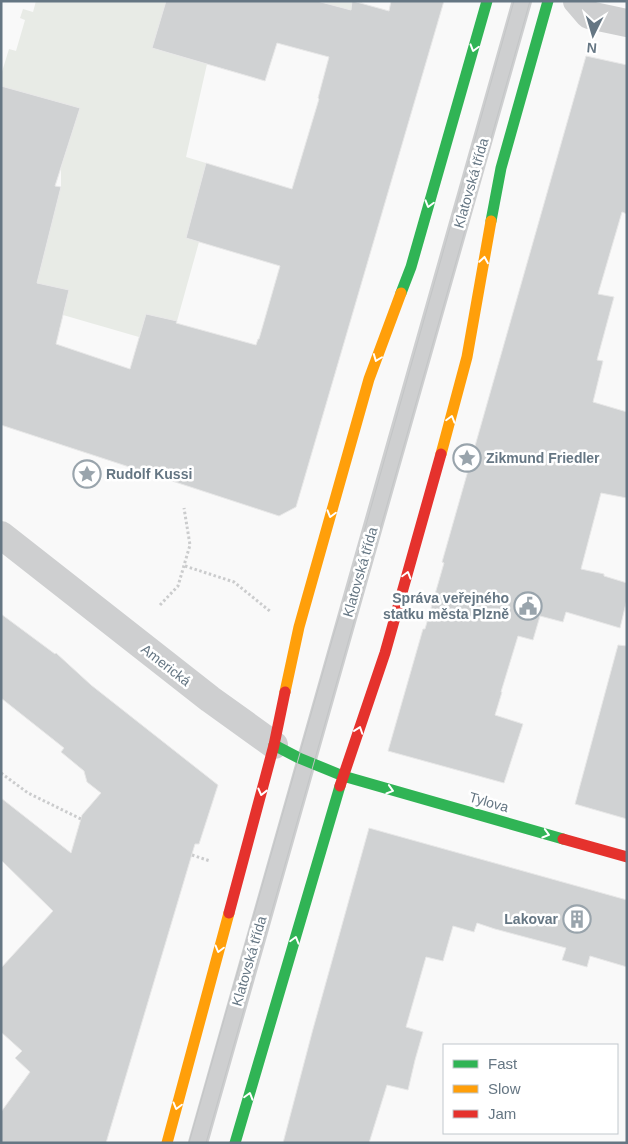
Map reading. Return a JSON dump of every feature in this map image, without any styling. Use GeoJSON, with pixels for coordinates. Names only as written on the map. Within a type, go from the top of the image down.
{"type":"FeatureCollection","features":[{"type":"Feature","properties":{"kind":"main road"},"geometry":{"type":"LineString","coordinates":[[167,1143],[274,745],[299,627],[369,379],[411,268],[487,1]]}},
{"type":"Feature","properties":{"kind":"main road","name":"Klatovská třída"},"geometry":{"type":"LineString","coordinates":[[235,1143],[343,776],[386,653],[458,392],[469,349],[501,168],[548,1]]}},
{"type":"Feature","properties":{"kind":"main road","name":"Americká"},"geometry":{"type":"LineString","coordinates":[[274,745],[343,776]]}},
{"type":"Feature","properties":{"kind":"main road","name":"Tylova"},"geometry":{"type":"LineString","coordinates":[[343,776],[627,857]]}},
{"type":"Feature","properties":{"kind":"street"},"geometry":{"type":"LineString","coordinates":[[577,1],[589,15],[627,23]]}},
{"type":"Feature","properties":{"kind":"street","name":"Americká"},"geometry":{"type":"LineString","coordinates":[[1,536],[210,699],[274,745]]}},
{"type":"Feature","properties":{"kind":"lane","name":"Klatovská třída"},"geometry":{"type":"LineString","coordinates":[[198,1143],[522,1]]}},
{"type":"Feature","properties":{"kind":"path"},"geometry":{"type":"LineString","coordinates":[[160,606],[178,586],[190,545],[184,508]]}},
{"type":"Feature","properties":{"kind":"path"},"geometry":{"type":"LineString","coordinates":[[184,566],[210,574]]}},
{"type":"Feature","properties":{"kind":"path"},"geometry":{"type":"LineString","coordinates":[[1,772],[28,793],[81,819]]}},
{"type":"Feature","properties":{"kind":"shaded area"},"geometry":{"type":"Polygon","coordinates":[[[36,1],[166,1],[152,48],[207,64],[186,157],[206,163],[186,238],[199,242],[177,321],[146,314],[139,337],[63,315],[69,290],[37,283],[61,187],[61,168],[80,108],[1,86],[1,75],[9,49],[16,51],[25,20],[20,18],[23,9],[33,12],[36,1]]]}},
{"type":"Feature","properties":{"kind":"shaded area"},"geometry":{"type":"Polygon","coordinates":[[[317,1],[363,1],[362,3],[352,2],[351,10],[317,1]]]}},
{"type":"Feature","properties":{"kind":"building"},"geometry":{"type":"Polygon","coordinates":[[[166,1],[317,1],[351,10],[353,1],[389,11],[391,1],[444,1],[296,507],[279,516],[1,425],[1,86],[80,108],[55,186],[61,187],[37,283],[69,290],[56,344],[130,369],[146,314],[177,321],[176,323],[256,345],[259,339],[280,266],[186,238],[206,163],[292,189],[319,99],[329,57],[277,43],[265,81],[152,48],[166,1]]]}},
{"type":"Feature","properties":{"kind":"building"},"geometry":{"type":"Polygon","coordinates":[[[586,56],[627,65],[627,214],[622,212],[598,294],[614,297],[597,360],[603,361],[593,402],[627,412],[627,498],[601,493],[581,569],[604,574],[604,576],[627,583],[627,599],[620,628],[566,612],[563,622],[540,616],[533,640],[518,636],[495,715],[523,724],[504,783],[388,751],[444,563],[442,562],[586,56]]]}},
{"type":"Feature","properties":{"kind":"building"},"geometry":{"type":"Polygon","coordinates":[[[1,614],[56,653],[91,685],[218,785],[199,844],[195,844],[106,1143],[1,1143],[1,1112],[30,1072],[15,1058],[22,1051],[1,1032],[1,968],[53,911],[1,860],[1,798],[71,853],[82,815],[101,793],[87,782],[84,771],[61,752],[64,748],[1,698],[1,614]]]}},
{"type":"Feature","properties":{"kind":"building"},"geometry":{"type":"Polygon","coordinates":[[[618,645],[627,646],[627,819],[575,804],[618,645]]]}},
{"type":"Feature","properties":{"kind":"building"},"geometry":{"type":"Polygon","coordinates":[[[369,828],[627,900],[627,967],[590,956],[587,967],[562,960],[566,948],[477,923],[474,932],[453,926],[443,961],[426,957],[406,1027],[423,1032],[408,1090],[387,1085],[369,1143],[283,1143],[313,1029],[369,828]]]}},
{"type":"Feature","properties":{"kind":"tram line"},"geometry":{"type":"LineString","coordinates":[[189,1143],[514,1]]}},
{"type":"Feature","properties":{"kind":"tram line"},"geometry":{"type":"LineString","coordinates":[[206,1143],[530,1]]}},
{"type":"Feature","properties":{"kind":"traffic: fast"},"geometry":{"type":"LineString","coordinates":[[401,293],[411,267],[487,1]]}},
{"type":"Feature","properties":{"kind":"traffic: fast"},"geometry":{"type":"LineString","coordinates":[[491,221],[501,168],[548,1]]}},
{"type":"Feature","properties":{"kind":"traffic: fast"},"geometry":{"type":"LineString","coordinates":[[274,745],[299,758],[343,776],[563,839]]}},
{"type":"Feature","properties":{"kind":"traffic: fast"},"geometry":{"type":"LineString","coordinates":[[235,1143],[340,786]]}},
{"type":"Feature","properties":{"kind":"traffic: slow"},"geometry":{"type":"LineString","coordinates":[[441,454],[467,357],[491,221]]}},
{"type":"Feature","properties":{"kind":"traffic: slow"},"geometry":{"type":"LineString","coordinates":[[285,692],[299,627],[369,379],[401,293]]}},
{"type":"Feature","properties":{"kind":"traffic: slow"},"geometry":{"type":"LineString","coordinates":[[167,1143],[229,913]]}},
{"type":"Feature","properties":{"kind":"traffic: jam"},"geometry":{"type":"LineString","coordinates":[[340,786],[385,653],[441,454]]}},
{"type":"Feature","properties":{"kind":"traffic: jam"},"geometry":{"type":"LineString","coordinates":[[229,913],[274,745],[285,692]]}},
{"type":"Feature","properties":{"kind":"traffic: jam"},"geometry":{"type":"LineString","coordinates":[[563,839],[627,857]]}},
{"type":"Feature","properties":{"kind":"place","name":"Zikmund Friedler"},"geometry":{"type":"Point","coordinates":[467,458]}},
{"type":"Feature","properties":{"kind":"place","name":"Rudolf Kussi"},"geometry":{"type":"Point","coordinates":[87,474]}},
{"type":"Feature","properties":{"kind":"place","name":"Správa veřejného statku města Plzně"},"geometry":{"type":"Point","coordinates":[528,606]}},
{"type":"Feature","properties":{"kind":"place","name":"Lakovar"},"geometry":{"type":"Point","coordinates":[577,919]}}]}
